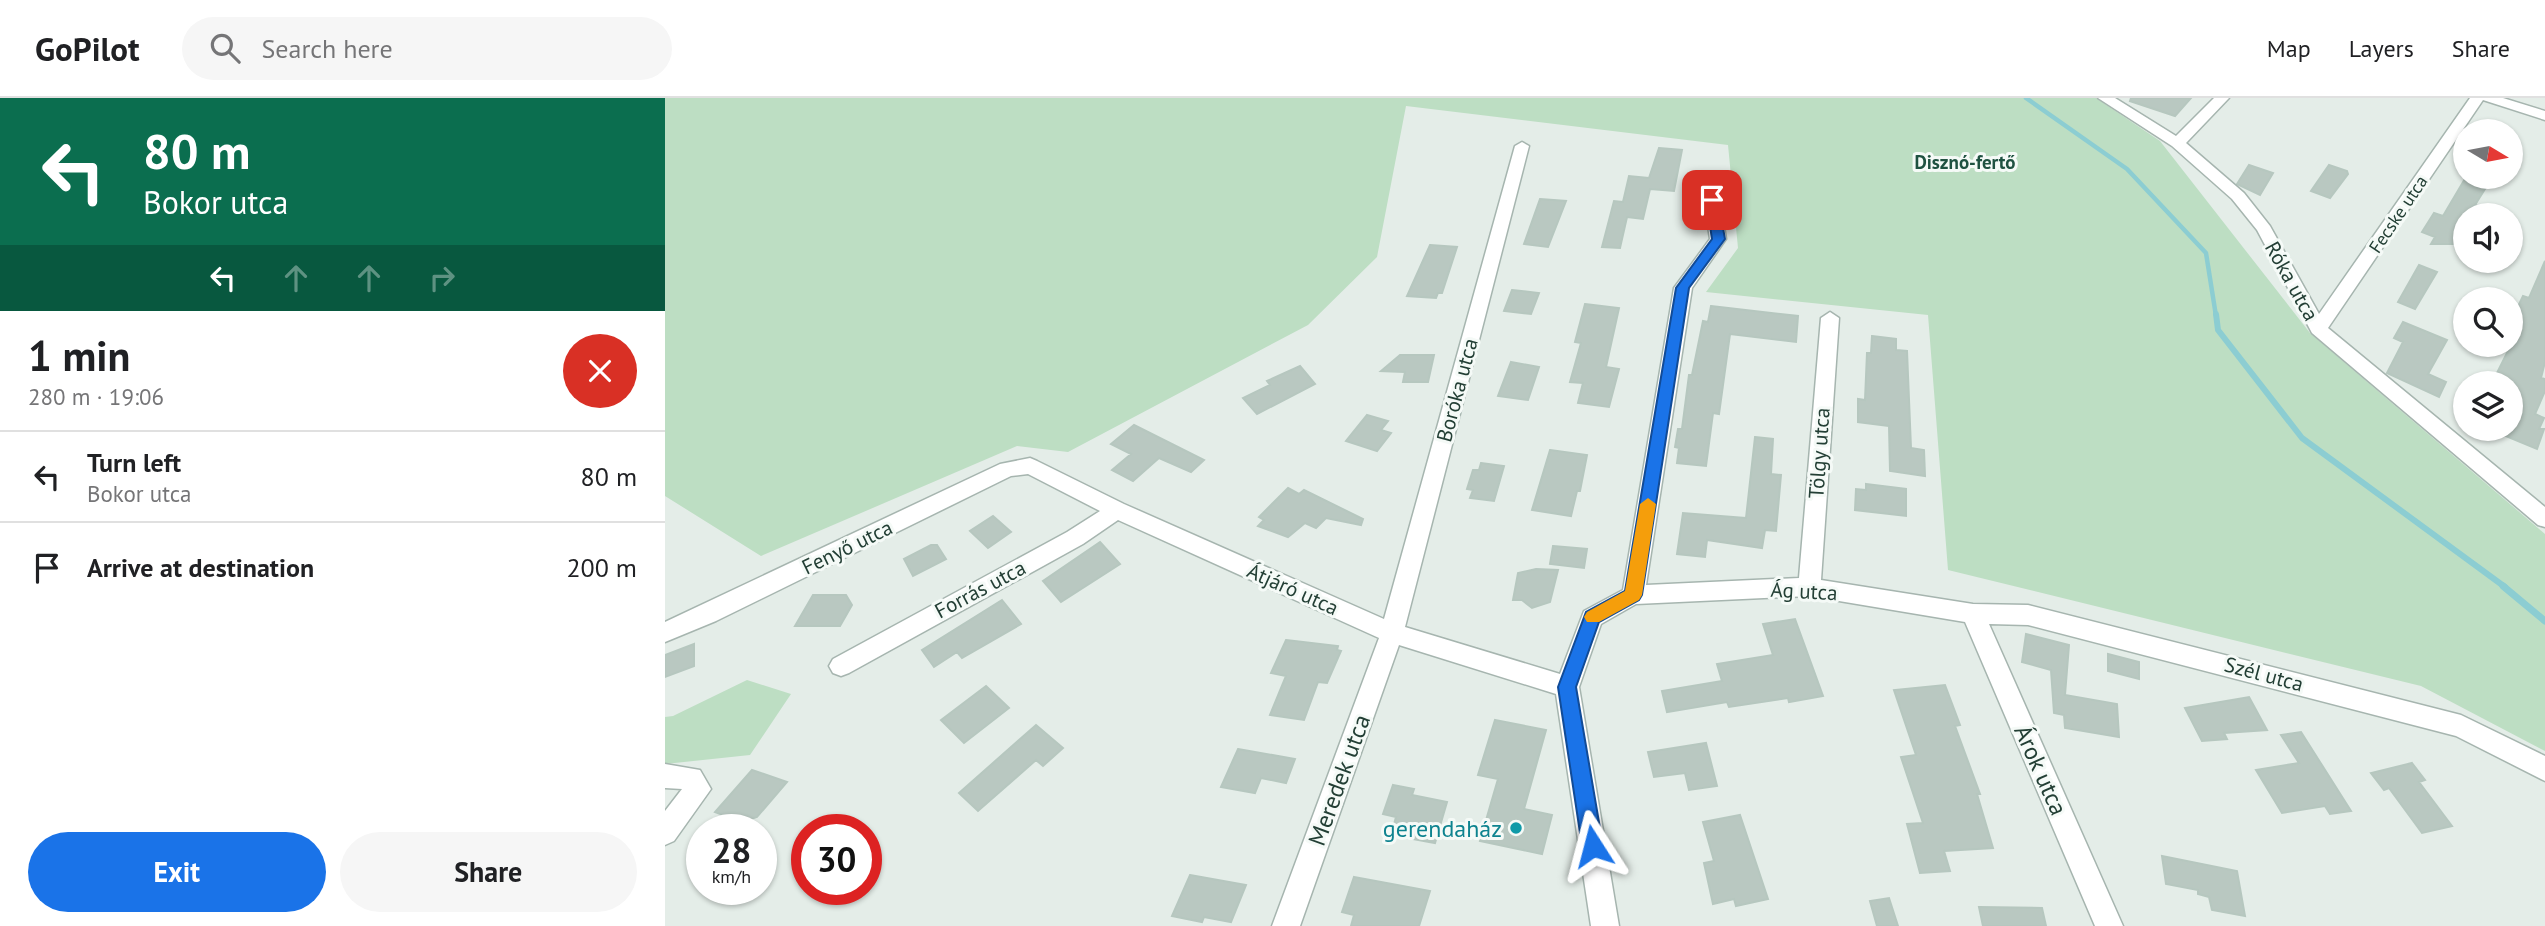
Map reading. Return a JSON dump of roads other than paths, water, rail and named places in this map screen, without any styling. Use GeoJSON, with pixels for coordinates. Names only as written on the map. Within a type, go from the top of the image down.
{"type":"FeatureCollection","features":[{"type":"Feature","properties":{"kind":"street","name":"Róka utca"},"geometry":{"type":"LineString","coordinates":[[2105,98],[2177,143],[2238,196],[2264,229],[2318,329],[2545,519]]}},
{"type":"Feature","properties":{"kind":"street"},"geometry":{"type":"LineString","coordinates":[[2177,143],[2222,98]]}},
{"type":"Feature","properties":{"kind":"street","name":"Fecske utca"},"geometry":{"type":"LineString","coordinates":[[2318,329],[2477,98]]}},
{"type":"Feature","properties":{"kind":"street"},"geometry":{"type":"LineString","coordinates":[[2488,98],[2545,116]]}},
{"type":"Feature","properties":{"kind":"street","name":"Boróka utca"},"geometry":{"type":"LineString","coordinates":[[1392,633],[1522,146]]}},
{"type":"Feature","properties":{"kind":"street"},"geometry":{"type":"LineString","coordinates":[[1605,926],[1567,687],[1592,618],[1633,595],[1683,288],[1719,239],[1709,180]]}},
{"type":"Feature","properties":{"kind":"street","name":"Tölgy utca"},"geometry":{"type":"LineString","coordinates":[[1809,587],[1829,318]]}},
{"type":"Feature","properties":{"kind":"street","name":"Átjáró utca"},"geometry":{"type":"LineString","coordinates":[[1030,466],[1117,510],[1392,633],[1567,687]]}},
{"type":"Feature","properties":{"kind":"street","name":"Fenyő utca"},"geometry":{"type":"LineString","coordinates":[[665,632],[708,614],[1007,469],[1030,466]]}},
{"type":"Feature","properties":{"kind":"street","name":"Forrás utca"},"geometry":{"type":"LineString","coordinates":[[841,666],[1075,538],[1117,510]]}},
{"type":"Feature","properties":{"kind":"street","name":"Ág utca"},"geometry":{"type":"LineString","coordinates":[[1633,595],[1809,587],[1973,614]]}},
{"type":"Feature","properties":{"kind":"street","name":"Szél utca"},"geometry":{"type":"LineString","coordinates":[[1973,614],[2028,615],[2138,641],[2461,726],[2545,769]]}},
{"type":"Feature","properties":{"kind":"street","name":"Árok utca"},"geometry":{"type":"LineString","coordinates":[[1973,614],[2109,926]]}},
{"type":"Feature","properties":{"kind":"street","name":"Meredek utca"},"geometry":{"type":"LineString","coordinates":[[1286,926],[1392,633]]}},
{"type":"Feature","properties":{"kind":"street"},"geometry":{"type":"LineString","coordinates":[[665,776],[691,778],[698,789],[665,832]]}},
{"type":"Feature","properties":{"kind":"waterway"},"geometry":{"type":"LineString","coordinates":[[2026,98],[2127,169],[2206,253],[2216,316]]}},
{"type":"Feature","properties":{"kind":"waterway"},"geometry":{"type":"LineString","coordinates":[[2216,314],[2218,330],[2302,438],[2505,587]]}},
{"type":"Feature","properties":{"kind":"waterway"},"geometry":{"type":"LineString","coordinates":[[2503,586],[2545,621]]}},
{"type":"Feature","properties":{"kind":"place","name":"gerendaház"},"geometry":{"type":"Point","coordinates":[1516,828]}},
{"type":"Feature","properties":{"kind":"district","name":"Disznó-fertő"},"geometry":{"type":"Point","coordinates":[1965,162]}}]}
